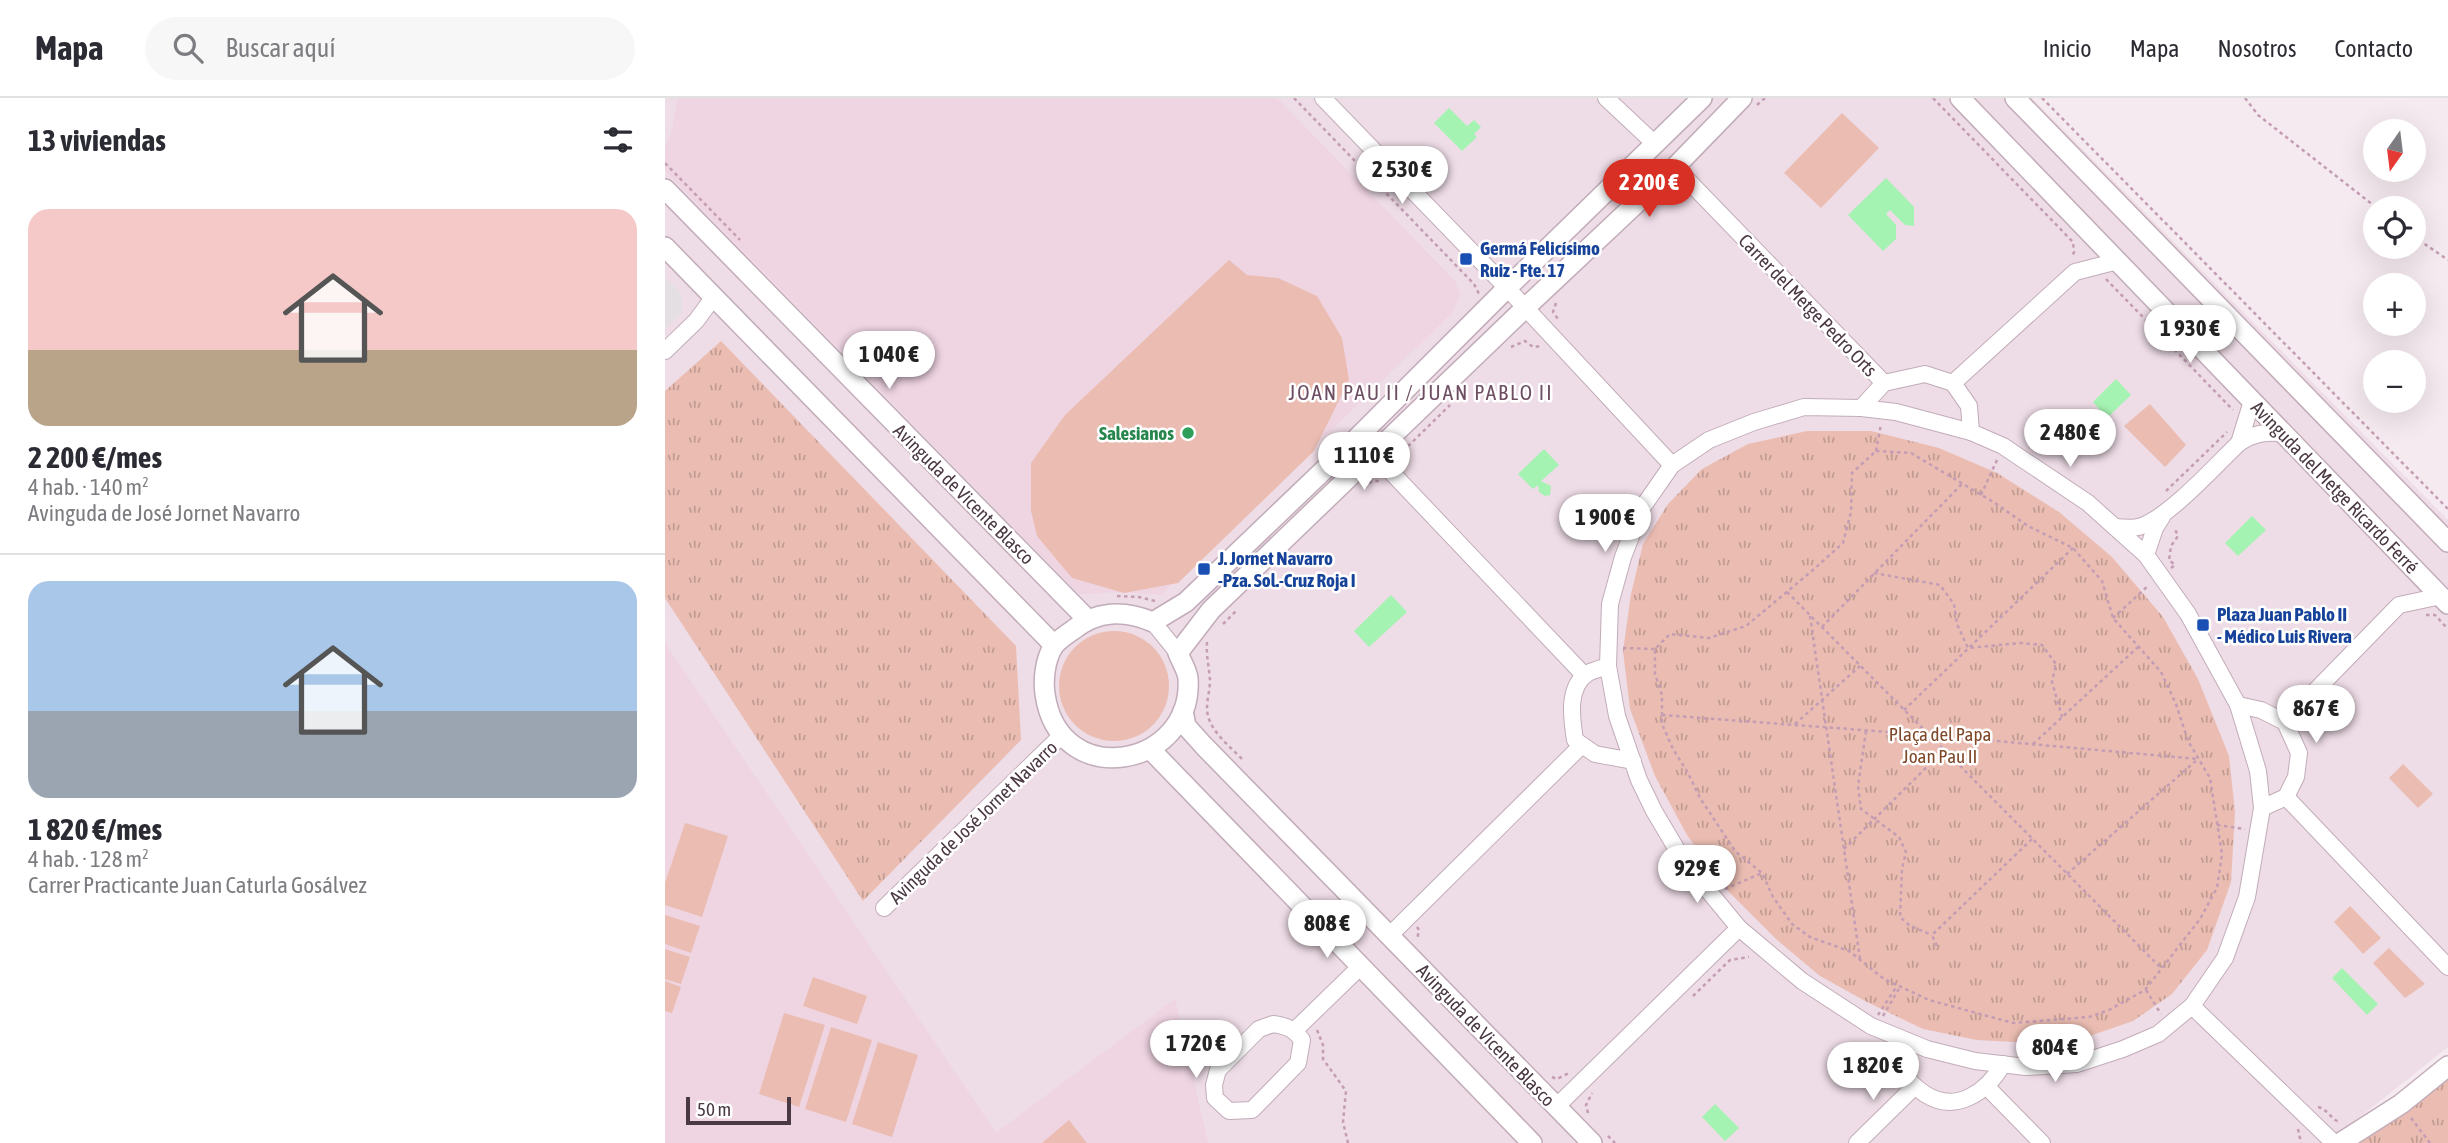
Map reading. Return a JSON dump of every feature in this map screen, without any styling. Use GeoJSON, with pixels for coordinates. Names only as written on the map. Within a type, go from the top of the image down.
{"type":"FeatureCollection","features":[{"type":"Feature","properties":{"kind":"street"},"geometry":{"type":"LineString","coordinates":[[1607,98],[1654,144]]}},
{"type":"Feature","properties":{"kind":"street"},"geometry":{"type":"LineString","coordinates":[[1153,622],[1186,602],[1350,445],[1702,98]]}},
{"type":"Feature","properties":{"kind":"street","name":"Avinguda del Metge Ricardo Ferré"},"geometry":{"type":"LineString","coordinates":[[1960,98],[2444,600]]}},
{"type":"Feature","properties":{"kind":"street"},"geometry":{"type":"LineString","coordinates":[[2015,98],[2448,542]]}},
{"type":"Feature","properties":{"kind":"street"},"geometry":{"type":"LineString","coordinates":[[1332,101],[1672,465]]}},
{"type":"Feature","properties":{"kind":"street"},"geometry":{"type":"LineString","coordinates":[[1178,653],[1211,610],[1524,309],[1675,167],[1749,102]]}},
{"type":"Feature","properties":{"kind":"street","name":"Carrer del Metge Pedro Orts"},"geometry":{"type":"LineString","coordinates":[[1675,167],[1884,383]]}},
{"type":"Feature","properties":{"kind":"street","name":"Avinguda de Vicente Blasco"},"geometry":{"type":"LineString","coordinates":[[665,189],[1087,619]]}},
{"type":"Feature","properties":{"kind":"street"},"geometry":{"type":"LineString","coordinates":[[665,247],[1053,645]]}},
{"type":"Feature","properties":{"kind":"street"},"geometry":{"type":"LineString","coordinates":[[1953,383],[2075,272],[2118,261]]}},
{"type":"Feature","properties":{"kind":"street"},"geometry":{"type":"LineString","coordinates":[[665,351],[696,321],[713,298]]}},
{"type":"Feature","properties":{"kind":"street"},"geometry":{"type":"LineString","coordinates":[[1861,408],[1884,383],[1925,374],[1953,383],[1969,406],[1971,432]]}},
{"type":"Feature","properties":{"kind":"street"},"geometry":{"type":"LineString","coordinates":[[2239,443],[2252,401]]}},
{"type":"Feature","properties":{"kind":"street"},"geometry":{"type":"LineString","coordinates":[[1804,407],[1861,408],[1916,416],[1971,432],[2003,446],[2088,503],[2145,555],[2188,614],[2238,705],[2259,771],[2262,808],[2247,897],[2225,958],[2192,1006],[2158,1034],[2077,1064],[2026,1067],[1927,1049],[1873,1027],[1802,981],[1738,928],[1683,860],[1654,811],[1617,716],[1608,666],[1610,604],[1623,557],[1642,508],[1672,465],[1709,440],[1754,422],[1804,407]]}},
{"type":"Feature","properties":{"kind":"street"},"geometry":{"type":"LineString","coordinates":[[2115,527],[2143,526],[2166,512],[2239,443],[2252,435],[2283,433]]}},
{"type":"Feature","properties":{"kind":"street"},"geometry":{"type":"LineString","coordinates":[[1374,454],[1584,675]]}},
{"type":"Feature","properties":{"kind":"street"},"geometry":{"type":"LineString","coordinates":[[2145,555],[2155,528],[2166,512]]}},
{"type":"Feature","properties":{"kind":"street"},"geometry":{"type":"LineString","coordinates":[[2285,722],[2399,605],[2444,600]]}},
{"type":"Feature","properties":{"kind":"street"},"geometry":{"type":"LineString","coordinates":[[1113,612],[1153,622],[1178,653],[1188,677],[1183,711],[1166,736],[1150,748],[1129,758],[1098,757],[1076,748],[1062,735],[1048,713],[1044,684],[1048,657],[1053,645],[1087,619],[1113,612]]}},
{"type":"Feature","properties":{"kind":"street"},"geometry":{"type":"LineString","coordinates":[[1608,666],[1584,675],[1575,691],[1570,709],[1575,740],[1595,754],[1633,761]]}},
{"type":"Feature","properties":{"kind":"street"},"geometry":{"type":"LineString","coordinates":[[2238,705],[2261,710],[2285,722],[2299,753],[2296,777],[2286,797],[2262,808]]}},
{"type":"Feature","properties":{"kind":"street","name":"Avinguda de Vicente Blasco"},"geometry":{"type":"LineString","coordinates":[[1183,711],[1186,726],[1204,746],[1556,1107],[1599,1138]]}},
{"type":"Feature","properties":{"kind":"street","name":"Avinguda de José Jornet Navarro"},"geometry":{"type":"LineString","coordinates":[[884,908],[1062,735]]}},
{"type":"Feature","properties":{"kind":"street"},"geometry":{"type":"LineString","coordinates":[[1390,935],[1582,745]]}},
{"type":"Feature","properties":{"kind":"street"},"geometry":{"type":"LineString","coordinates":[[1150,748],[1532,1143]]}},
{"type":"Feature","properties":{"kind":"street"},"geometry":{"type":"LineString","coordinates":[[2286,797],[2448,967]]}},
{"type":"Feature","properties":{"kind":"street"},"geometry":{"type":"LineString","coordinates":[[1556,1107],[1738,928]]}},
{"type":"Feature","properties":{"kind":"street"},"geometry":{"type":"LineString","coordinates":[[1295,1030],[1361,966]]}},
{"type":"Feature","properties":{"kind":"street"},"geometry":{"type":"LineString","coordinates":[[2192,1006],[2334,1143]]}},
{"type":"Feature","properties":{"kind":"street"},"geometry":{"type":"LineString","coordinates":[[1273,1024],[1295,1030],[1302,1040],[1299,1063],[1252,1110],[1229,1111],[1221,1105],[1215,1098],[1214,1085],[1218,1070],[1259,1029],[1273,1024]]}},
{"type":"Feature","properties":{"kind":"street"},"geometry":{"type":"LineString","coordinates":[[1897,1037],[1903,1070],[1914,1087],[1934,1100],[1960,1101],[1975,1096],[2003,1064]]}},
{"type":"Feature","properties":{"kind":"street"},"geometry":{"type":"LineString","coordinates":[[2340,1143],[2401,1104],[2448,1066]]}},
{"type":"Feature","properties":{"kind":"street"},"geometry":{"type":"LineString","coordinates":[[1986,1086],[2042,1143]]}},
{"type":"Feature","properties":{"kind":"street"},"geometry":{"type":"LineString","coordinates":[[1857,1143],[1914,1087]]}},
{"type":"Feature","properties":{"kind":"path"},"geometry":{"type":"LineString","coordinates":[[1294,98],[1474,284],[1479,294]]}},
{"type":"Feature","properties":{"kind":"path"},"geometry":{"type":"LineString","coordinates":[[1749,102],[1765,98]]}},
{"type":"Feature","properties":{"kind":"path"},"geometry":{"type":"LineString","coordinates":[[2042,98],[2448,509]]}},
{"type":"Feature","properties":{"kind":"path"},"geometry":{"type":"LineString","coordinates":[[2245,98],[2258,115],[2363,197]]}},
{"type":"Feature","properties":{"kind":"path"},"geometry":{"type":"LineString","coordinates":[[665,163],[742,242]]}},
{"type":"Feature","properties":{"kind":"path"},"geometry":{"type":"LineString","coordinates":[[2426,245],[2448,260]]}},
{"type":"Feature","properties":{"kind":"path"},"geometry":{"type":"LineString","coordinates":[[1503,354],[1512,345],[1525,341],[1539,348],[1552,338],[1559,328],[1559,320],[1553,312],[1556,302]]}},
{"type":"Feature","properties":{"kind":"path"},"geometry":{"type":"LineString","coordinates":[[1363,489],[1373,481],[1393,474],[1399,466],[1398,456],[1457,399]]}},
{"type":"Feature","properties":{"kind":"path"},"geometry":{"type":"LineString","coordinates":[[1609,647],[1655,649],[1671,634],[1709,638],[1746,626],[1787,592],[1843,543],[1851,512],[1852,473],[1876,451],[1883,410]]}},
{"type":"Feature","properties":{"kind":"path"},"geometry":{"type":"LineString","coordinates":[[2161,496],[2229,429]]}},
{"type":"Feature","properties":{"kind":"path"},"geometry":{"type":"LineString","coordinates":[[1981,495],[2003,446]]}},
{"type":"Feature","properties":{"kind":"path"},"geometry":{"type":"LineString","coordinates":[[1655,649],[1655,674],[1662,695],[1662,724],[1673,750],[1716,825],[1735,851],[1762,873],[1773,897],[1792,924],[1810,937],[1849,951],[1884,979],[1899,986],[1951,1007],[2013,1023],[2089,1017],[2109,1010],[2145,990],[2200,919],[2217,888],[2222,854],[2210,778],[2188,741],[2176,704],[2161,672],[2113,618],[2102,581],[2073,548],[2028,526],[1911,453],[1876,451]]}},
{"type":"Feature","properties":{"kind":"path"},"geometry":{"type":"LineString","coordinates":[[1822,627],[1962,484]]}},
{"type":"Feature","properties":{"kind":"path"},"geometry":{"type":"LineString","coordinates":[[2113,618],[2175,565],[2169,560],[2168,554],[2178,536],[2166,512]]}},
{"type":"Feature","properties":{"kind":"path"},"geometry":{"type":"LineString","coordinates":[[1904,710],[2073,548]]}},
{"type":"Feature","properties":{"kind":"path"},"geometry":{"type":"LineString","coordinates":[[1874,573],[1940,585],[1954,604],[1957,624],[1968,648]]}},
{"type":"Feature","properties":{"kind":"path"},"geometry":{"type":"LineString","coordinates":[[1787,592],[2163,970]]}},
{"type":"Feature","properties":{"kind":"path"},"geometry":{"type":"LineString","coordinates":[[1114,597],[1139,597],[1154,602],[1166,595]]}},
{"type":"Feature","properties":{"kind":"path"},"geometry":{"type":"LineString","coordinates":[[1215,632],[1244,603]]}},
{"type":"Feature","properties":{"kind":"path"},"geometry":{"type":"LineString","coordinates":[[2423,615],[2435,615],[2448,629]]}},
{"type":"Feature","properties":{"kind":"path"},"geometry":{"type":"LineString","coordinates":[[1810,616],[1860,960]]}},
{"type":"Feature","properties":{"kind":"path"},"geometry":{"type":"LineString","coordinates":[[1207,642],[1206,657],[1210,678],[1207,711],[1210,722],[1248,765]]}},
{"type":"Feature","properties":{"kind":"path"},"geometry":{"type":"LineString","coordinates":[[1968,648],[2020,643],[2042,645],[2056,664],[2052,682],[2062,717]]}},
{"type":"Feature","properties":{"kind":"path"},"geometry":{"type":"LineString","coordinates":[[2033,744],[2138,647]]}},
{"type":"Feature","properties":{"kind":"path"},"geometry":{"type":"LineString","coordinates":[[1793,725],[1860,666]]}},
{"type":"Feature","properties":{"kind":"path"},"geometry":{"type":"LineString","coordinates":[[1662,715],[2198,759]]}},
{"type":"Feature","properties":{"kind":"path"},"geometry":{"type":"LineString","coordinates":[[1866,731],[1859,786],[1861,808],[1899,837],[1906,852],[1902,869],[1900,917],[1910,926],[1932,935],[1937,946]]}},
{"type":"Feature","properties":{"kind":"path"},"geometry":{"type":"LineString","coordinates":[[1844,849],[1944,750]]}},
{"type":"Feature","properties":{"kind":"path"},"geometry":{"type":"LineString","coordinates":[[2067,874],[2198,759]]}},
{"type":"Feature","properties":{"kind":"path"},"geometry":{"type":"LineString","coordinates":[[2216,825],[2258,832]]}},
{"type":"Feature","properties":{"kind":"path"},"geometry":{"type":"LineString","coordinates":[[1932,935],[2032,839]]}},
{"type":"Feature","properties":{"kind":"path"},"geometry":{"type":"LineString","coordinates":[[1712,895],[1762,873]]}},
{"type":"Feature","properties":{"kind":"path"},"geometry":{"type":"LineString","coordinates":[[1407,918],[1419,930],[1417,940]]}},
{"type":"Feature","properties":{"kind":"path"},"geometry":{"type":"LineString","coordinates":[[1691,998],[1730,960],[1748,957],[1759,960]]}},
{"type":"Feature","properties":{"kind":"path"},"geometry":{"type":"LineString","coordinates":[[1873,1027],[1899,986]]}},
{"type":"Feature","properties":{"kind":"path"},"geometry":{"type":"LineString","coordinates":[[2145,990],[2168,1026]]}},
{"type":"Feature","properties":{"kind":"path"},"geometry":{"type":"LineString","coordinates":[[1308,1018],[1320,1034],[1323,1059],[1346,1091],[1343,1122],[1348,1143]]}},
{"type":"Feature","properties":{"kind":"path"},"geometry":{"type":"LineString","coordinates":[[1546,1074],[1557,1079],[1568,1072],[1576,1073],[1592,1093],[1586,1105],[1588,1115]]}},
{"type":"Feature","properties":{"kind":"path"},"geometry":{"type":"LineString","coordinates":[[2401,1104],[2430,1143]]}},
{"type":"Feature","properties":{"kind":"path"},"geometry":{"type":"LineString","coordinates":[[2301,1143],[2298,1126],[2317,1107],[2325,1108],[2336,1121],[2347,1123]]}},
{"type":"Feature","properties":{"kind":"path"},"geometry":{"type":"LineString","coordinates":[[1599,1138],[1615,1143]]}},
{"type":"Feature","properties":{"kind":"shaded area"},"geometry":{"type":"Polygon","coordinates":[[[665,98],[2032,98],[2448,520],[2448,1047],[2327,1143],[665,1143],[665,98]]]}},
{"type":"Feature","properties":{"kind":"shaded area"},"geometry":{"type":"Polygon","coordinates":[[[678,98],[1277,98],[1455,281],[1460,295],[1453,312],[1161,595],[1122,592],[1079,594],[665,171],[665,147],[671,134],[678,98]]]}},
{"type":"Feature","properties":{"kind":"shaded area"},"geometry":{"type":"Polygon","coordinates":[[[1449,108],[1467,126],[1474,120],[1481,127],[1474,134],[1477,137],[1462,151],[1434,123],[1449,108]]]}},
{"type":"Feature","properties":{"kind":"shaded area"},"geometry":{"type":"Polygon","coordinates":[[[1886,178],[1914,207],[1914,226],[1905,225],[1890,210],[1886,214],[1896,225],[1896,239],[1883,251],[1848,215],[1886,178]]]}},
{"type":"Feature","properties":{"kind":"shaded area"},"geometry":{"type":"Polygon","coordinates":[[[665,277],[682,295],[682,312],[665,328],[665,277]]]}},
{"type":"Feature","properties":{"kind":"shaded area"},"geometry":{"type":"Polygon","coordinates":[[[2116,379],[2131,395],[2107,418],[2116,427],[2109,433],[2090,421],[2100,410],[2093,402],[2116,379]]]}},
{"type":"Feature","properties":{"kind":"shaded area"},"geometry":{"type":"Polygon","coordinates":[[[1544,449],[1559,465],[1541,481],[1551,486],[1550,495],[1545,496],[1539,492],[1538,485],[1533,489],[1518,474],[1544,449]]]}},
{"type":"Feature","properties":{"kind":"shaded area"},"geometry":{"type":"Polygon","coordinates":[[[2252,516],[2266,530],[2238,556],[2225,543],[2252,516]]]}},
{"type":"Feature","properties":{"kind":"shaded area"},"geometry":{"type":"Polygon","coordinates":[[[1391,595],[1407,612],[1369,647],[1354,631],[1391,595]]]}},
{"type":"Feature","properties":{"kind":"shaded area"},"geometry":{"type":"Polygon","coordinates":[[[665,643],[996,1133],[1175,999],[1208,1143],[665,1143],[665,643]]]}},
{"type":"Feature","properties":{"kind":"shaded area"},"geometry":{"type":"Polygon","coordinates":[[[2342,968],[2378,1004],[2367,1015],[2332,978],[2342,968]]]}},
{"type":"Feature","properties":{"kind":"shaded area"},"geometry":{"type":"Polygon","coordinates":[[[1715,1104],[1739,1128],[1725,1141],[1702,1117],[1715,1104]]]}},
{"type":"Feature","properties":{"kind":"green space"},"geometry":{"type":"Polygon","coordinates":[[[1842,113],[1879,148],[1821,208],[1784,173],[1842,113]]]}},
{"type":"Feature","properties":{"kind":"green space","name":"Salesianos"},"geometry":{"type":"Polygon","coordinates":[[[1229,260],[1247,275],[1278,278],[1317,296],[1342,338],[1349,380],[1314,451],[1178,583],[1124,593],[1072,578],[1037,536],[1031,511],[1031,463],[1065,415],[1229,260]]]}},
{"type":"Feature","properties":{"kind":"green space"},"geometry":{"type":"Polygon","coordinates":[[[721,341],[1016,646],[1021,740],[863,901],[665,598],[665,391],[721,341]]]}},
{"type":"Feature","properties":{"kind":"green space"},"geometry":{"type":"Polygon","coordinates":[[[2150,404],[2186,445],[2165,467],[2124,426],[2150,404]]]}},
{"type":"Feature","properties":{"kind":"green space","name":"Plaça del Papa Joan Pau II"},"geometry":{"type":"Polygon","coordinates":[[[1807,431],[1871,431],[1939,448],[1997,473],[2059,512],[2112,557],[2163,617],[2198,679],[2229,756],[2235,812],[2231,882],[2207,950],[2172,994],[2133,1021],[2081,1039],[2032,1043],[1977,1040],[1923,1029],[1820,976],[1776,939],[1727,890],[1687,835],[1655,776],[1630,709],[1623,651],[1631,594],[1643,544],[1668,504],[1702,469],[1748,444],[1807,431]]]}},
{"type":"Feature","properties":{"kind":"green space"},"geometry":{"type":"Polygon","coordinates":[[[1114,631],[1135,635],[1153,647],[1165,665],[1169,686],[1165,707],[1153,725],[1135,737],[1114,741],[1093,737],[1075,725],[1063,707],[1059,686],[1063,665],[1075,647],[1093,635],[1114,631]]]}},
{"type":"Feature","properties":{"kind":"green space"},"geometry":{"type":"Polygon","coordinates":[[[2403,764],[2433,794],[2418,808],[2389,778],[2403,764]]]}},
{"type":"Feature","properties":{"kind":"green space"},"geometry":{"type":"Polygon","coordinates":[[[685,823],[728,836],[702,917],[665,905],[665,883],[685,823]]]}},
{"type":"Feature","properties":{"kind":"green space"},"geometry":{"type":"Polygon","coordinates":[[[2350,906],[2381,938],[2363,954],[2334,922],[2350,906]]]}},
{"type":"Feature","properties":{"kind":"green space"},"geometry":{"type":"Polygon","coordinates":[[[665,915],[700,926],[691,953],[665,944],[665,915]]]}},
{"type":"Feature","properties":{"kind":"green space"},"geometry":{"type":"Polygon","coordinates":[[[2389,948],[2425,984],[2405,998],[2373,963],[2389,948]]]}},
{"type":"Feature","properties":{"kind":"green space"},"geometry":{"type":"Polygon","coordinates":[[[665,949],[690,957],[681,984],[665,979],[665,949]]]}},
{"type":"Feature","properties":{"kind":"green space"},"geometry":{"type":"Polygon","coordinates":[[[813,977],[867,996],[857,1024],[803,1006],[813,977]]]}},
{"type":"Feature","properties":{"kind":"green space"},"geometry":{"type":"Polygon","coordinates":[[[665,981],[681,987],[672,1013],[665,1011],[665,981]]]}},
{"type":"Feature","properties":{"kind":"green space"},"geometry":{"type":"Polygon","coordinates":[[[784,1013],[825,1025],[799,1107],[759,1094],[784,1013]]]}},
{"type":"Feature","properties":{"kind":"green space"},"geometry":{"type":"Polygon","coordinates":[[[831,1027],[872,1040],[846,1122],[805,1109],[831,1027]]]}},
{"type":"Feature","properties":{"kind":"green space"},"geometry":{"type":"Polygon","coordinates":[[[878,1042],[918,1055],[892,1137],[852,1124],[878,1042]]]}},
{"type":"Feature","properties":{"kind":"green space"},"geometry":{"type":"Polygon","coordinates":[[[2448,1079],[2448,1143],[2354,1143],[2448,1079]]]}},
{"type":"Feature","properties":{"kind":"green space"},"geometry":{"type":"Polygon","coordinates":[[[1069,1120],[1087,1143],[1042,1143],[1069,1120]]]}},
{"type":"Feature","properties":{"kind":"place","name":"Germá Felicísimo Ruiz - Fte. 17"},"geometry":{"type":"Point","coordinates":[1466,259]}},
{"type":"Feature","properties":{"kind":"place","name":"Salesianos"},"geometry":{"type":"Point","coordinates":[1188,433]}},
{"type":"Feature","properties":{"kind":"place","name":"J. Jornet Navarro -Pza. Sol.-Cruz Roja I"},"geometry":{"type":"Point","coordinates":[1204,569]}},
{"type":"Feature","properties":{"kind":"place","name":"Plaza Juan Pablo II - Médico Luis Rivera"},"geometry":{"type":"Point","coordinates":[2203,625]}},
{"type":"Feature","properties":{"kind":"district","name":"JOAN PAU II / JUAN PABLO II"},"geometry":{"type":"Point","coordinates":[1421,393]}}]}
